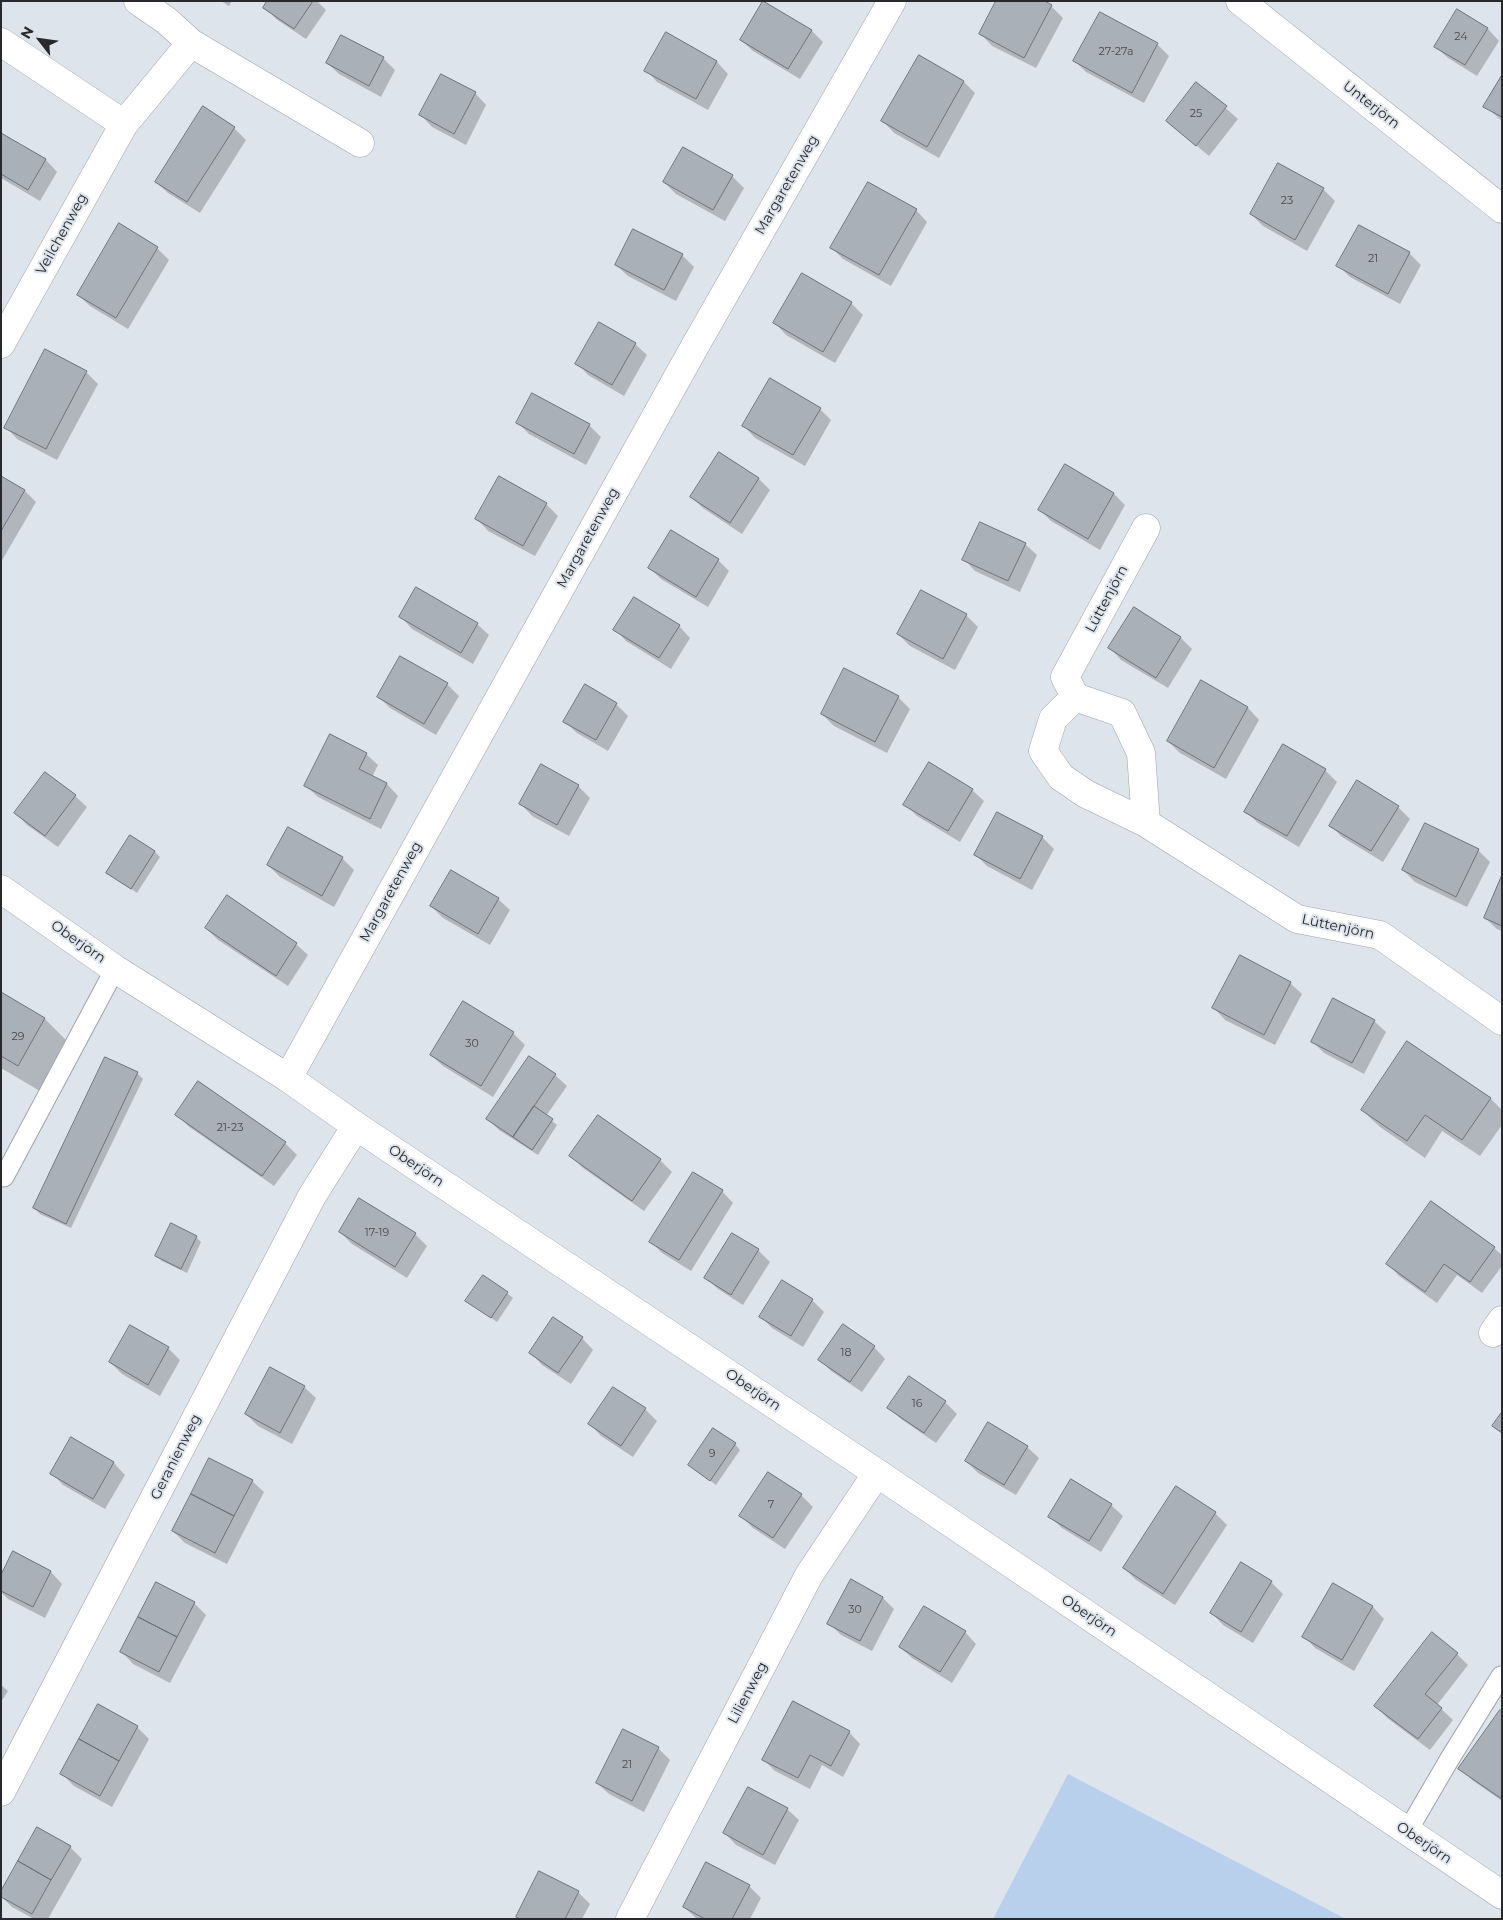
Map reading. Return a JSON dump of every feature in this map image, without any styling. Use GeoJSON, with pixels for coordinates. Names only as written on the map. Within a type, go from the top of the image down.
{"type":"FeatureCollection","features":[{"type":"Feature","properties":{"kind":"street"},"geometry":{"type":"LineString","coordinates":[[138,1],[167,21],[190,43],[360,143]]}},
{"type":"Feature","properties":{"kind":"street","name":"Margaretenweg"},"geometry":{"type":"LineString","coordinates":[[288,1078],[695,346],[892,1]]}},
{"type":"Feature","properties":{"kind":"street","name":"Unterjörn"},"geometry":{"type":"LineString","coordinates":[[1240,1],[1502,209]]}},
{"type":"Feature","properties":{"kind":"street"},"geometry":{"type":"LineString","coordinates":[[1,42],[124,124]]}},
{"type":"Feature","properties":{"kind":"street","name":"Veilchenweg"},"geometry":{"type":"LineString","coordinates":[[1,344],[124,124],[190,43]]}},
{"type":"Feature","properties":{"kind":"street","name":"Lüttenjörn"},"geometry":{"type":"LineString","coordinates":[[1146,528],[1065,677],[1075,697],[1053,719],[1043,751],[1060,777],[1086,794],[1146,822],[1297,919],[1380,935],[1502,1021]]}},
{"type":"Feature","properties":{"kind":"street"},"geometry":{"type":"LineString","coordinates":[[1075,697],[1122,713],[1141,753],[1146,822]]}},
{"type":"Feature","properties":{"kind":"street","name":"Oberjörn"},"geometry":{"type":"LineString","coordinates":[[1,889],[115,969],[288,1078],[356,1126],[877,1473],[1502,1895]]}},
{"type":"Feature","properties":{"kind":"street","name":"Geranienweg"},"geometry":{"type":"LineString","coordinates":[[1,1792],[312,1196],[356,1126]]}},
{"type":"Feature","properties":{"kind":"street","name":"Lilienweg"},"geometry":{"type":"LineString","coordinates":[[630,1919],[809,1575],[877,1473]]}},
{"type":"Feature","properties":{"kind":"lane"},"geometry":{"type":"LineString","coordinates":[[4,1177],[115,969]]}},
{"type":"Feature","properties":{"kind":"lane"},"geometry":{"type":"LineString","coordinates":[[1407,1832],[1501,1676]]}},
{"type":"Feature","properties":{"kind":"shaded area"},"geometry":{"type":"Polygon","coordinates":[[[1068,1774],[1346,1919],[993,1919],[1068,1774]]]}},
{"type":"Feature","properties":{"kind":"building"},"geometry":{"type":"Polygon","coordinates":[[[267,1],[313,1],[294,29],[263,8],[267,1]]]}},
{"type":"Feature","properties":{"kind":"building"},"geometry":{"type":"Polygon","coordinates":[[[763,1],[812,30],[788,69],[740,40],[763,1]]]}},
{"type":"Feature","properties":{"kind":"building"},"geometry":{"type":"Polygon","coordinates":[[[996,1],[1045,1],[1052,5],[1024,58],[979,34],[996,1]]]}},
{"type":"Feature","properties":{"kind":"building"},"geometry":{"type":"Polygon","coordinates":[[[1457,9],[1488,28],[1465,65],[1434,47],[1457,9]]]}},
{"type":"Feature","properties":{"kind":"building"},"geometry":{"type":"Polygon","coordinates":[[[1100,12],[1158,43],[1132,93],[1073,61],[1100,12]]]}},
{"type":"Feature","properties":{"kind":"building"},"geometry":{"type":"Polygon","coordinates":[[[666,32],[717,61],[696,99],[644,71],[666,32]]]}},
{"type":"Feature","properties":{"kind":"building"},"geometry":{"type":"Polygon","coordinates":[[[341,35],[384,57],[369,86],[326,63],[341,35]]]}},
{"type":"Feature","properties":{"kind":"building"},"geometry":{"type":"Polygon","coordinates":[[[919,55],[964,81],[927,147],[881,121],[919,55]]]}},
{"type":"Feature","properties":{"kind":"building"},"geometry":{"type":"Polygon","coordinates":[[[441,74],[476,92],[454,134],[419,115],[441,74]]]}},
{"type":"Feature","properties":{"kind":"building"},"geometry":{"type":"Polygon","coordinates":[[[1502,75],[1502,117],[1483,107],[1502,75]]]}},
{"type":"Feature","properties":{"kind":"building"},"geometry":{"type":"Polygon","coordinates":[[[1196,82],[1227,106],[1196,146],[1166,121],[1196,82]]]}},
{"type":"Feature","properties":{"kind":"building"},"geometry":{"type":"Polygon","coordinates":[[[203,106],[235,127],[187,202],[155,182],[203,106]]]}},
{"type":"Feature","properties":{"kind":"building"},"geometry":{"type":"Polygon","coordinates":[[[1,133],[46,159],[28,190],[1,174],[1,133]]]}},
{"type":"Feature","properties":{"kind":"building"},"geometry":{"type":"Polygon","coordinates":[[[683,147],[733,175],[713,210],[663,182],[683,147]]]}},
{"type":"Feature","properties":{"kind":"building"},"geometry":{"type":"Polygon","coordinates":[[[1278,163],[1324,188],[1295,240],[1250,214],[1278,163]]]}},
{"type":"Feature","properties":{"kind":"building"},"geometry":{"type":"Polygon","coordinates":[[[868,182],[917,209],[879,275],[830,248],[868,182]]]}},
{"type":"Feature","properties":{"kind":"building"},"geometry":{"type":"Polygon","coordinates":[[[119,223],[158,247],[116,318],[77,295],[119,223]]]}},
{"type":"Feature","properties":{"kind":"building"},"geometry":{"type":"Polygon","coordinates":[[[1359,225],[1410,252],[1388,294],[1336,266],[1359,225]]]}},
{"type":"Feature","properties":{"kind":"building"},"geometry":{"type":"Polygon","coordinates":[[[633,229],[683,254],[664,290],[615,265],[633,229]]]}},
{"type":"Feature","properties":{"kind":"building"},"geometry":{"type":"Polygon","coordinates":[[[802,273],[852,302],[823,352],[773,323],[802,273]]]}},
{"type":"Feature","properties":{"kind":"building"},"geometry":{"type":"Polygon","coordinates":[[[599,322],[636,343],[612,385],[575,364],[599,322]]]}},
{"type":"Feature","properties":{"kind":"building"},"geometry":{"type":"Polygon","coordinates":[[[45,349],[87,371],[46,449],[4,428],[45,349]]]}},
{"type":"Feature","properties":{"kind":"building"},"geometry":{"type":"Polygon","coordinates":[[[770,378],[821,408],[793,455],[742,426],[770,378]]]}},
{"type":"Feature","properties":{"kind":"building"},"geometry":{"type":"Polygon","coordinates":[[[532,393],[590,424],[574,454],[516,423],[532,393]]]}},
{"type":"Feature","properties":{"kind":"building"},"geometry":{"type":"Polygon","coordinates":[[[719,452],[759,478],[730,523],[690,497],[719,452]]]}},
{"type":"Feature","properties":{"kind":"building"},"geometry":{"type":"Polygon","coordinates":[[[1065,464],[1114,493],[1088,539],[1038,510],[1065,464]]]}},
{"type":"Feature","properties":{"kind":"building"},"geometry":{"type":"Polygon","coordinates":[[[1,476],[25,490],[1,531],[1,476]]]}},
{"type":"Feature","properties":{"kind":"building"},"geometry":{"type":"Polygon","coordinates":[[[499,476],[547,503],[523,546],[475,519],[499,476]]]}},
{"type":"Feature","properties":{"kind":"building"},"geometry":{"type":"Polygon","coordinates":[[[980,522],[1026,543],[1008,581],[962,560],[980,522]]]}},
{"type":"Feature","properties":{"kind":"building"},"geometry":{"type":"Polygon","coordinates":[[[671,530],[719,559],[696,597],[648,568],[671,530]]]}},
{"type":"Feature","properties":{"kind":"building"},"geometry":{"type":"Polygon","coordinates":[[[416,587],[478,623],[461,653],[399,617],[416,587]]]}},
{"type":"Feature","properties":{"kind":"building"},"geometry":{"type":"Polygon","coordinates":[[[921,590],[967,614],[943,659],[897,634],[921,590]]]}},
{"type":"Feature","properties":{"kind":"building"},"geometry":{"type":"Polygon","coordinates":[[[634,597],[680,625],[659,658],[613,630],[634,597]]]}},
{"type":"Feature","properties":{"kind":"building"},"geometry":{"type":"Polygon","coordinates":[[[1134,607],[1181,637],[1156,678],[1108,648],[1134,607]]]}},
{"type":"Feature","properties":{"kind":"building"},"geometry":{"type":"Polygon","coordinates":[[[400,656],[448,683],[424,724],[377,697],[400,656]]]}},
{"type":"Feature","properties":{"kind":"building"},"geometry":{"type":"Polygon","coordinates":[[[844,668],[899,696],[875,742],[821,714],[844,668]]]}},
{"type":"Feature","properties":{"kind":"building"},"geometry":{"type":"Polygon","coordinates":[[[1201,680],[1248,707],[1214,768],[1167,741],[1201,680]]]}},
{"type":"Feature","properties":{"kind":"building"},"geometry":{"type":"Polygon","coordinates":[[[585,684],[617,703],[596,740],[563,722],[585,684]]]}},
{"type":"Feature","properties":{"kind":"building"},"geometry":{"type":"Polygon","coordinates":[[[330,734],[367,753],[359,769],[387,783],[370,819],[304,786],[330,734]]]}},
{"type":"Feature","properties":{"kind":"building"},"geometry":{"type":"Polygon","coordinates":[[[1283,744],[1326,769],[1287,836],[1244,812],[1283,744]]]}},
{"type":"Feature","properties":{"kind":"building"},"geometry":{"type":"Polygon","coordinates":[[[929,762],[973,789],[948,831],[903,805],[929,762]]]}},
{"type":"Feature","properties":{"kind":"building"},"geometry":{"type":"Polygon","coordinates":[[[541,764],[579,785],[557,825],[519,804],[541,764]]]}},
{"type":"Feature","properties":{"kind":"building"},"geometry":{"type":"Polygon","coordinates":[[[45,772],[76,795],[45,836],[14,813],[45,772]]]}},
{"type":"Feature","properties":{"kind":"building"},"geometry":{"type":"Polygon","coordinates":[[[1357,780],[1399,806],[1371,851],[1329,826],[1357,780]]]}},
{"type":"Feature","properties":{"kind":"building"},"geometry":{"type":"Polygon","coordinates":[[[997,812],[1043,836],[1020,879],[974,855],[997,812]]]}},
{"type":"Feature","properties":{"kind":"building"},"geometry":{"type":"Polygon","coordinates":[[[1425,823],[1479,849],[1456,897],[1402,870],[1425,823]]]}},
{"type":"Feature","properties":{"kind":"building"},"geometry":{"type":"Polygon","coordinates":[[[288,827],[343,857],[322,896],[267,865],[288,827]]]}},
{"type":"Feature","properties":{"kind":"building"},"geometry":{"type":"Polygon","coordinates":[[[130,835],[155,851],[131,889],[106,873],[130,835]]]}},
{"type":"Feature","properties":{"kind":"building"},"geometry":{"type":"Polygon","coordinates":[[[451,870],[499,898],[478,934],[430,906],[451,870]]]}},
{"type":"Feature","properties":{"kind":"building"},"geometry":{"type":"Polygon","coordinates":[[[1502,875],[1502,926],[1484,918],[1502,875]]]}},
{"type":"Feature","properties":{"kind":"building"},"geometry":{"type":"Polygon","coordinates":[[[227,895],[297,943],[276,976],[205,928],[227,895]]]}},
{"type":"Feature","properties":{"kind":"building"},"geometry":{"type":"Polygon","coordinates":[[[1240,955],[1291,982],[1264,1035],[1212,1008],[1240,955]]]}},
{"type":"Feature","properties":{"kind":"building"},"geometry":{"type":"Polygon","coordinates":[[[1,992],[45,1018],[18,1066],[1,1056],[1,992]]]}},
{"type":"Feature","properties":{"kind":"building"},"geometry":{"type":"Polygon","coordinates":[[[1333,998],[1375,1020],[1352,1063],[1311,1042],[1333,998]]]}},
{"type":"Feature","properties":{"kind":"building"},"geometry":{"type":"Polygon","coordinates":[[[463,1001],[514,1032],[481,1086],[430,1055],[463,1001]]]}},
{"type":"Feature","properties":{"kind":"building"},"geometry":{"type":"Polygon","coordinates":[[[1407,1041],[1491,1098],[1462,1140],[1425,1115],[1407,1141],[1361,1110],[1407,1041]]]}},
{"type":"Feature","properties":{"kind":"building"},"geometry":{"type":"Polygon","coordinates":[[[529,1056],[556,1074],[513,1137],[486,1119],[529,1056]]]}},
{"type":"Feature","properties":{"kind":"building"},"geometry":{"type":"Polygon","coordinates":[[[105,1057],[138,1072],[66,1224],[33,1208],[105,1057]]]}},
{"type":"Feature","properties":{"kind":"building"},"geometry":{"type":"Polygon","coordinates":[[[198,1081],[286,1142],[262,1176],[175,1115],[198,1081]]]}},
{"type":"Feature","properties":{"kind":"building"},"geometry":{"type":"Polygon","coordinates":[[[534,1106],[553,1119],[532,1150],[513,1137],[534,1106]]]}},
{"type":"Feature","properties":{"kind":"building"},"geometry":{"type":"Polygon","coordinates":[[[598,1115],[661,1159],[632,1201],[569,1156],[598,1115]]]}},
{"type":"Feature","properties":{"kind":"building"},"geometry":{"type":"Polygon","coordinates":[[[693,1172],[723,1190],[679,1260],[649,1242],[693,1172]]]}},
{"type":"Feature","properties":{"kind":"building"},"geometry":{"type":"Polygon","coordinates":[[[359,1198],[416,1233],[395,1267],[339,1232],[359,1198]]]}},
{"type":"Feature","properties":{"kind":"building"},"geometry":{"type":"Polygon","coordinates":[[[1431,1201],[1495,1247],[1470,1282],[1444,1264],[1425,1292],[1386,1264],[1431,1201]]]}},
{"type":"Feature","properties":{"kind":"building"},"geometry":{"type":"Polygon","coordinates":[[[171,1223],[197,1236],[181,1269],[155,1256],[171,1223]]]}},
{"type":"Feature","properties":{"kind":"building"},"geometry":{"type":"Polygon","coordinates":[[[732,1233],[759,1249],[731,1295],[704,1278],[732,1233]]]}},
{"type":"Feature","properties":{"kind":"building"},"geometry":{"type":"Polygon","coordinates":[[[483,1275],[508,1292],[491,1318],[465,1301],[483,1275]]]}},
{"type":"Feature","properties":{"kind":"building"},"geometry":{"type":"Polygon","coordinates":[[[782,1280],[813,1299],[791,1336],[759,1317],[782,1280]]]}},
{"type":"Feature","properties":{"kind":"building"},"geometry":{"type":"Polygon","coordinates":[[[553,1317],[583,1337],[558,1373],[529,1353],[553,1317]]]}},
{"type":"Feature","properties":{"kind":"building"},"geometry":{"type":"Polygon","coordinates":[[[843,1324],[875,1346],[850,1382],[818,1360],[843,1324]]]}},
{"type":"Feature","properties":{"kind":"building"},"geometry":{"type":"Polygon","coordinates":[[[130,1325],[169,1347],[148,1385],[109,1362],[130,1325]]]}},
{"type":"Feature","properties":{"kind":"building"},"geometry":{"type":"Polygon","coordinates":[[[270,1367],[305,1386],[280,1433],[245,1414],[270,1367]]]}},
{"type":"Feature","properties":{"kind":"building"},"geometry":{"type":"Polygon","coordinates":[[[909,1376],[946,1401],[924,1433],[887,1408],[909,1376]]]}},
{"type":"Feature","properties":{"kind":"building"},"geometry":{"type":"Polygon","coordinates":[[[613,1387],[646,1408],[621,1446],[588,1424],[613,1387]]]}},
{"type":"Feature","properties":{"kind":"building"},"geometry":{"type":"Polygon","coordinates":[[[1502,1412],[1502,1433],[1492,1426],[1502,1412]]]}},
{"type":"Feature","properties":{"kind":"building"},"geometry":{"type":"Polygon","coordinates":[[[988,1422],[1028,1446],[1004,1485],[965,1461],[988,1422]]]}},
{"type":"Feature","properties":{"kind":"building"},"geometry":{"type":"Polygon","coordinates":[[[713,1428],[736,1443],[710,1481],[688,1465],[713,1428]]]}},
{"type":"Feature","properties":{"kind":"building"},"geometry":{"type":"Polygon","coordinates":[[[71,1437],[114,1462],[93,1499],[50,1474],[71,1437]]]}},
{"type":"Feature","properties":{"kind":"building"},"geometry":{"type":"Polygon","coordinates":[[[209,1458],[253,1480],[234,1516],[191,1494],[209,1458]]]}},
{"type":"Feature","properties":{"kind":"building"},"geometry":{"type":"Polygon","coordinates":[[[768,1472],[802,1494],[773,1538],[739,1516],[768,1472]]]}},
{"type":"Feature","properties":{"kind":"building"},"geometry":{"type":"Polygon","coordinates":[[[1071,1479],[1112,1504],[1089,1541],[1048,1517],[1071,1479]]]}},
{"type":"Feature","properties":{"kind":"building"},"geometry":{"type":"Polygon","coordinates":[[[1176,1486],[1216,1512],[1163,1594],[1123,1568],[1176,1486]]]}},
{"type":"Feature","properties":{"kind":"building"},"geometry":{"type":"Polygon","coordinates":[[[191,1494],[234,1516],[215,1553],[172,1531],[191,1494]]]}},
{"type":"Feature","properties":{"kind":"building"},"geometry":{"type":"Polygon","coordinates":[[[13,1551],[51,1571],[33,1607],[1,1591],[1,1575],[13,1551]]]}},
{"type":"Feature","properties":{"kind":"building"},"geometry":{"type":"Polygon","coordinates":[[[1241,1562],[1272,1581],[1241,1632],[1210,1613],[1241,1562]]]}},
{"type":"Feature","properties":{"kind":"building"},"geometry":{"type":"Polygon","coordinates":[[[851,1579],[883,1597],[860,1641],[827,1624],[851,1579]]]}},
{"type":"Feature","properties":{"kind":"building"},"geometry":{"type":"Polygon","coordinates":[[[156,1582],[195,1602],[177,1637],[138,1617],[156,1582]]]}},
{"type":"Feature","properties":{"kind":"building"},"geometry":{"type":"Polygon","coordinates":[[[1333,1583],[1373,1606],[1342,1660],[1302,1637],[1333,1583]]]}},
{"type":"Feature","properties":{"kind":"building"},"geometry":{"type":"Polygon","coordinates":[[[924,1606],[966,1631],[940,1672],[899,1647],[924,1606]]]}},
{"type":"Feature","properties":{"kind":"building"},"geometry":{"type":"Polygon","coordinates":[[[138,1617],[177,1637],[159,1672],[120,1652],[138,1617]]]}},
{"type":"Feature","properties":{"kind":"building"},"geometry":{"type":"Polygon","coordinates":[[[1432,1632],[1458,1653],[1425,1694],[1442,1708],[1418,1739],[1374,1706],[1432,1632]]]}},
{"type":"Feature","properties":{"kind":"building"},"geometry":{"type":"Polygon","coordinates":[[[793,1701],[850,1731],[831,1766],[810,1755],[798,1778],[762,1760],[793,1701]]]}},
{"type":"Feature","properties":{"kind":"building"},"geometry":{"type":"Polygon","coordinates":[[[98,1704],[138,1726],[119,1761],[79,1739],[98,1704]]]}},
{"type":"Feature","properties":{"kind":"building"},"geometry":{"type":"Polygon","coordinates":[[[1500,1710],[1502,1711],[1502,1799],[1458,1769],[1500,1710]]]}},
{"type":"Feature","properties":{"kind":"building"},"geometry":{"type":"Polygon","coordinates":[[[623,1729],[659,1747],[632,1801],[596,1783],[623,1729]]]}},
{"type":"Feature","properties":{"kind":"building"},"geometry":{"type":"Polygon","coordinates":[[[79,1739],[119,1761],[100,1796],[60,1774],[79,1739]]]}},
{"type":"Feature","properties":{"kind":"building"},"geometry":{"type":"Polygon","coordinates":[[[748,1787],[788,1808],[763,1855],[723,1833],[748,1787]]]}},
{"type":"Feature","properties":{"kind":"building"},"geometry":{"type":"Polygon","coordinates":[[[37,1827],[71,1846],[51,1880],[18,1861],[37,1827]]]}},
{"type":"Feature","properties":{"kind":"building"},"geometry":{"type":"Polygon","coordinates":[[[18,1861],[51,1880],[32,1914],[1,1897],[1,1891],[18,1861]]]}},
{"type":"Feature","properties":{"kind":"building"},"geometry":{"type":"Polygon","coordinates":[[[706,1862],[750,1885],[732,1919],[705,1919],[683,1907],[706,1862]]]}},
{"type":"Feature","properties":{"kind":"building"},"geometry":{"type":"Polygon","coordinates":[[[539,1871],[579,1891],[565,1919],[520,1919],[516,1917],[539,1871]]]}}]}
